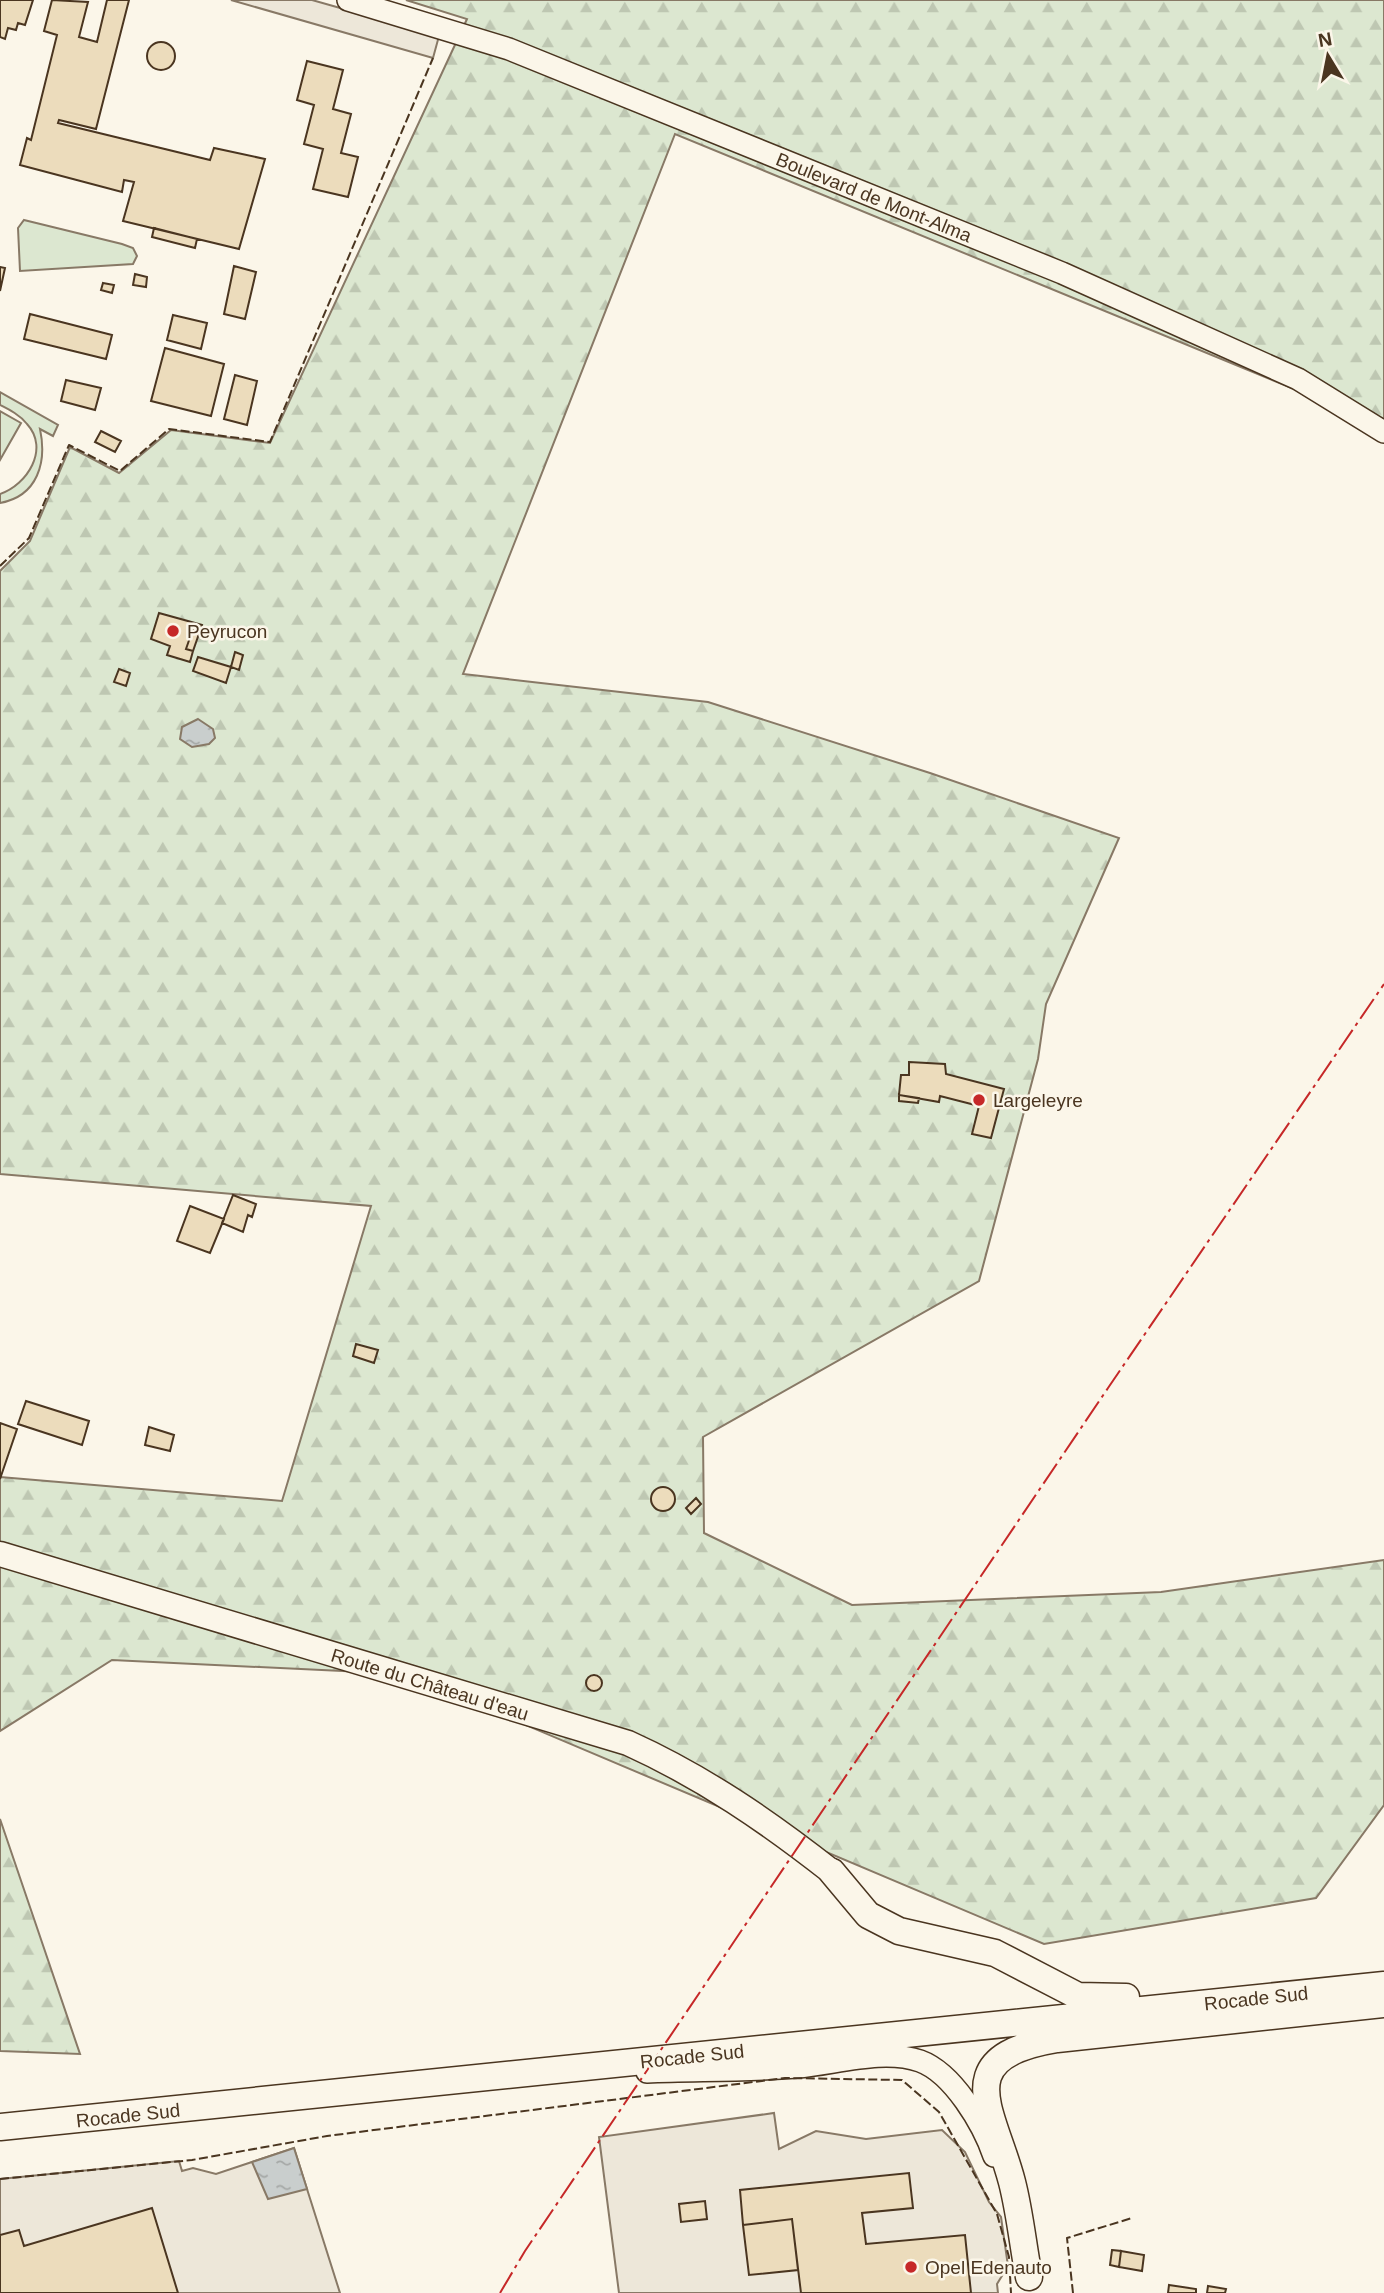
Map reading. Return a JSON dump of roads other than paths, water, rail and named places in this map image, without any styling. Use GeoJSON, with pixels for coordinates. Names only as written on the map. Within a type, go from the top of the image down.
{"type":"FeatureCollection","features":[{"type":"Feature","properties":{"kind":"main road","name":"Route du Château d'eau"},"geometry":{"type":"LineString","coordinates":[[0,1554],[628,1743],[724,1792],[766,1820],[832,1872]]}},
{"type":"Feature","properties":{"kind":"main road"},"geometry":{"type":"LineString","coordinates":[[832,1872],[868,1915],[898,1931],[995,1953],[1078,1996],[1323,1991]]}},
{"type":"Feature","properties":{"kind":"main road","name":"Rocade Sud"},"geometry":{"type":"LineString","coordinates":[[0,2127],[1384,1985]]}},
{"type":"Feature","properties":{"kind":"main road"},"geometry":{"type":"LineString","coordinates":[[1030,2285],[1012,2183],[988,2114],[984,2092],[992,2068],[1004,2054],[1026,2044],[1057,2039],[1384,2004]]}},
{"type":"Feature","properties":{"kind":"street","name":"Boulevard de Mont-Alma"},"geometry":{"type":"LineString","coordinates":[[348,0],[509,49],[1062,273],[1298,379],[1384,432]]}},
{"type":"Feature","properties":{"kind":"street"},"geometry":{"type":"LineString","coordinates":[[508,2075],[776,2068],[898,2057],[919,2060],[938,2070],[960,2094],[992,2149],[1030,2285]]}},
{"type":"Feature","properties":{"kind":"water"},"geometry":{"type":"Polygon","coordinates":[[[198,719],[213,729],[215,738],[209,744],[192,747],[180,739],[182,727],[198,719]]]}},
{"type":"Feature","properties":{"kind":"water"},"geometry":{"type":"Polygon","coordinates":[[[294,2148],[307,2189],[268,2199],[252,2162],[294,2148]]]}},
{"type":"Feature","properties":{"kind":"place","name":"Peyrucon"},"geometry":{"type":"Point","coordinates":[173,631]}},
{"type":"Feature","properties":{"kind":"place","name":"Largeleyre"},"geometry":{"type":"Point","coordinates":[979,1100]}},
{"type":"Feature","properties":{"kind":"place","name":"Opel Edenauto"},"geometry":{"type":"Point","coordinates":[911,2267]}}]}
